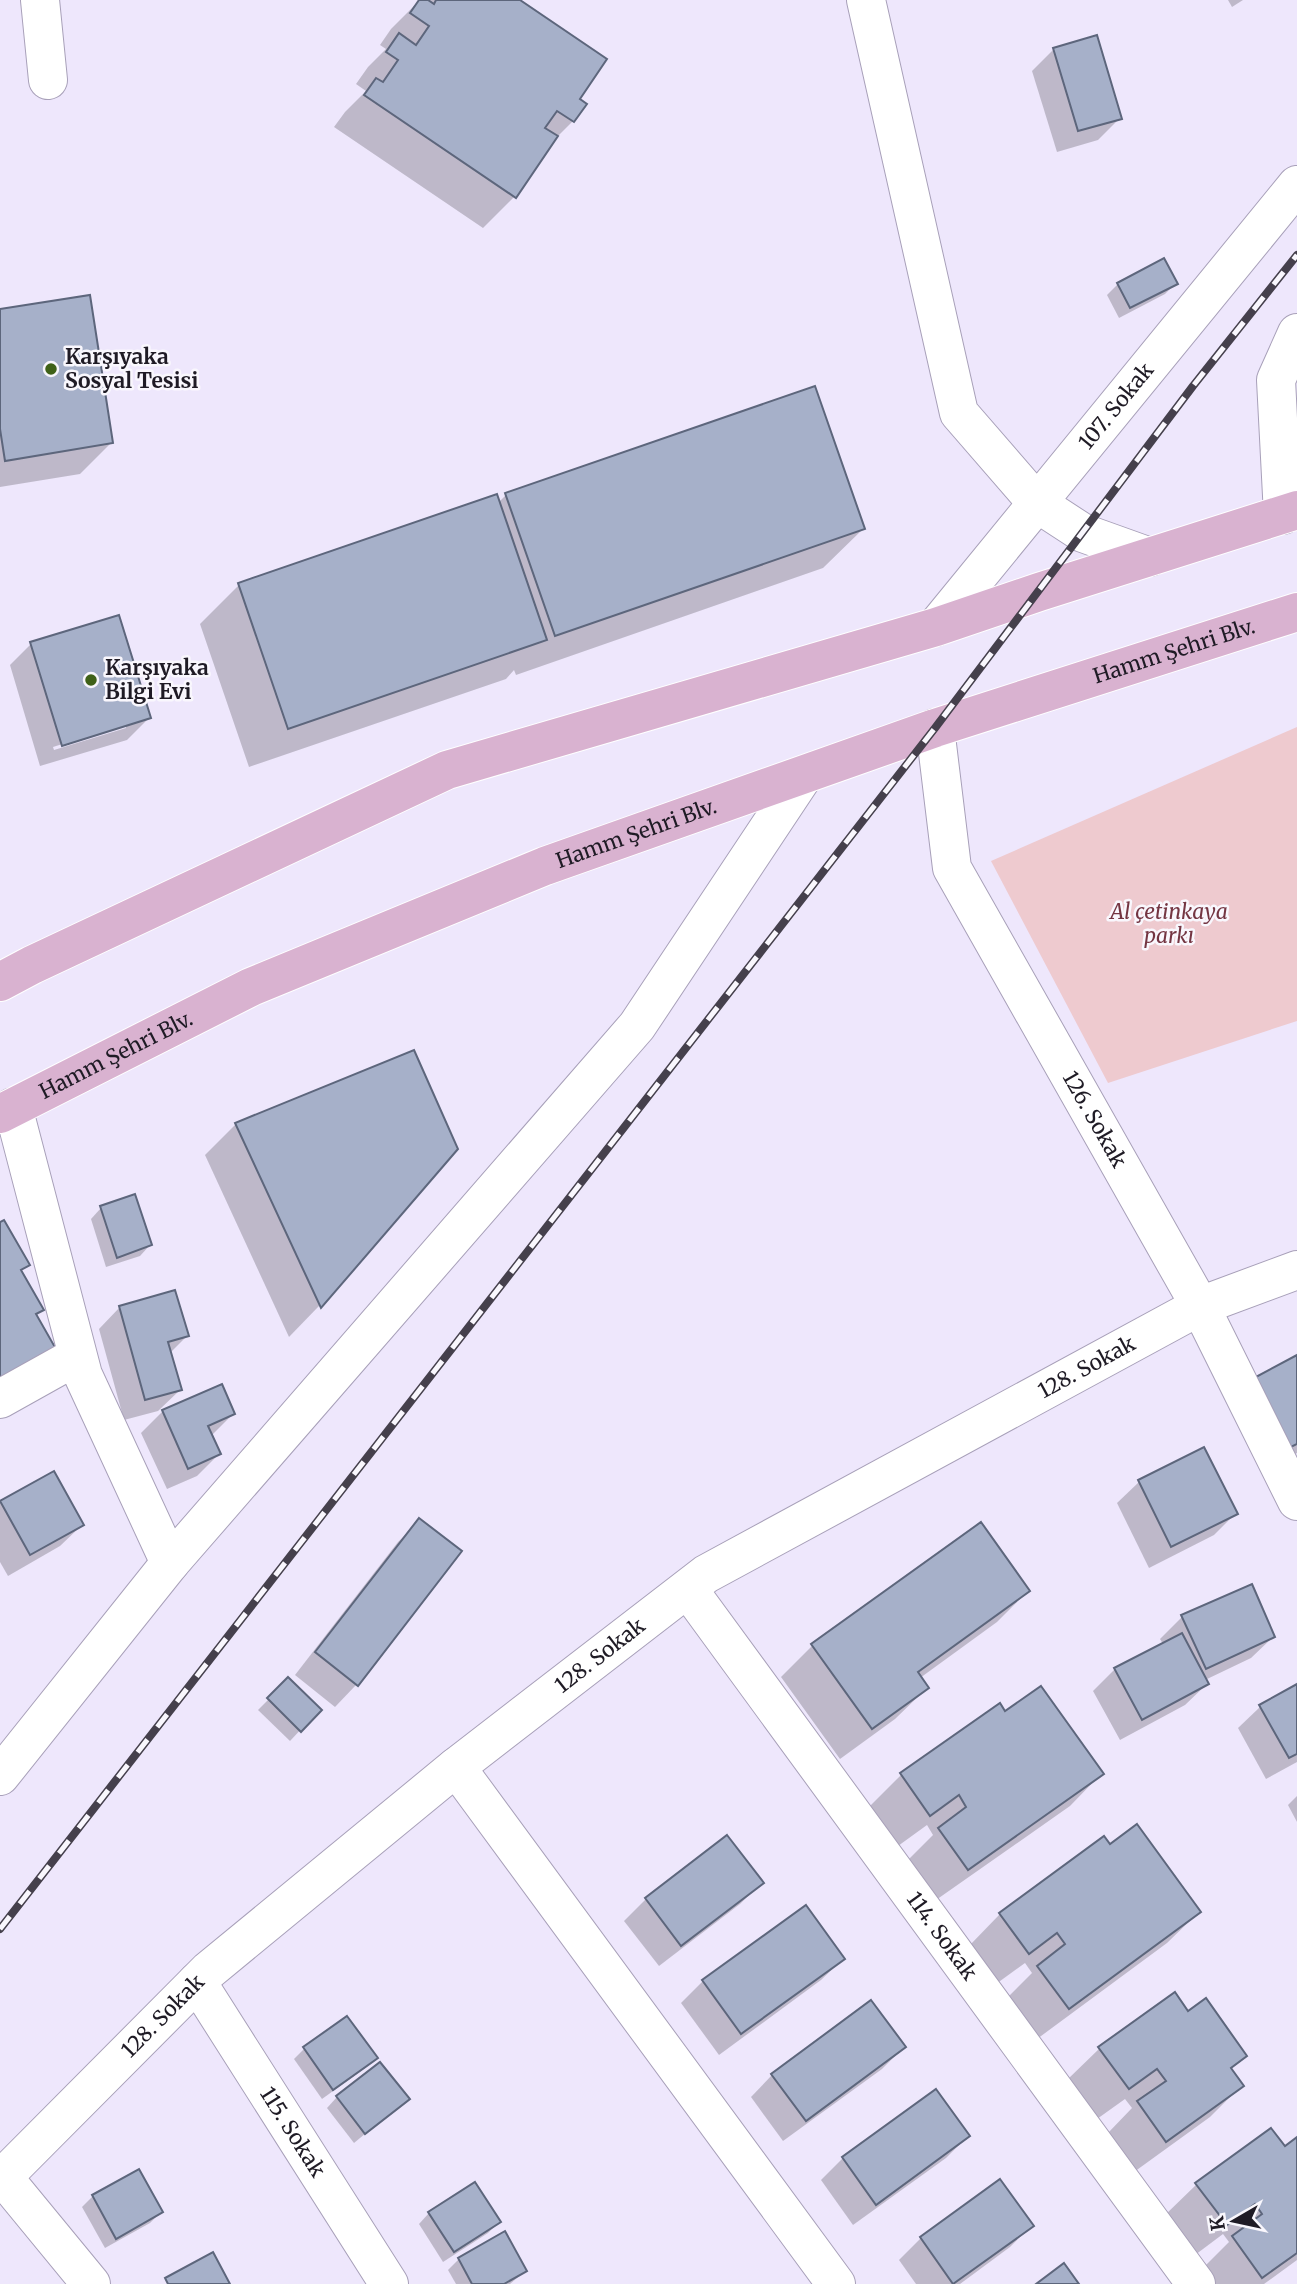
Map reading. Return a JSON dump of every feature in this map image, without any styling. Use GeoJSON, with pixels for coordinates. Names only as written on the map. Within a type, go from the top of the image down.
{"type":"FeatureCollection","features":[{"type":"Feature","properties":{"kind":"main road"},"geometry":{"type":"LineString","coordinates":[[0,982],[447,770],[936,627],[1290,512]]}},
{"type":"Feature","properties":{"kind":"main road","name":"Hamm Şehri Blv."},"geometry":{"type":"LineString","coordinates":[[6,1111],[251,987],[545,866],[935,728],[1297,612]]}},
{"type":"Feature","properties":{"kind":"street"},"geometry":{"type":"LineString","coordinates":[[40,0],[48,80]]}},
{"type":"Feature","properties":{"kind":"street"},"geometry":{"type":"LineString","coordinates":[[866,0],[959,413],[1037,503],[1083,533],[1150,557]]}},
{"type":"Feature","properties":{"kind":"street","name":"107. Sokak"},"geometry":{"type":"LineString","coordinates":[[936,627],[1297,184]]}},
{"type":"Feature","properties":{"kind":"street"},"geometry":{"type":"LineString","coordinates":[[1290,512],[1276,380],[1297,333]]}},
{"type":"Feature","properties":{"kind":"street","name":"126. Sokak"},"geometry":{"type":"LineString","coordinates":[[935,728],[951,868],[1200,1306],[1297,1501]]}},
{"type":"Feature","properties":{"kind":"street"},"geometry":{"type":"LineString","coordinates":[[0,1776],[170,1563],[638,1026],[804,775]]}},
{"type":"Feature","properties":{"kind":"street"},"geometry":{"type":"LineString","coordinates":[[6,1111],[83,1375],[170,1563]]}},
{"type":"Feature","properties":{"kind":"street","name":"128. Sokak"},"geometry":{"type":"LineString","coordinates":[[1,2179],[197,1982],[456,1768],[706,1574],[1200,1306],[1297,1270]]}},
{"type":"Feature","properties":{"kind":"street"},"geometry":{"type":"LineString","coordinates":[[0,1399],[77,1356]]}},
{"type":"Feature","properties":{"kind":"street","name":"114. Sokak"},"geometry":{"type":"LineString","coordinates":[[688,1589],[1196,2284]]}},
{"type":"Feature","properties":{"kind":"street"},"geometry":{"type":"LineString","coordinates":[[456,1768],[836,2284]]}},
{"type":"Feature","properties":{"kind":"street","name":"115. Sokak"},"geometry":{"type":"LineString","coordinates":[[197,1982],[389,2284]]}},
{"type":"Feature","properties":{"kind":"street"},"geometry":{"type":"LineString","coordinates":[[1,2179],[91,2284]]}},
{"type":"Feature","properties":{"kind":"green space","name":"Al çetinkaya parkı"},"geometry":{"type":"Polygon","coordinates":[[[1297,727],[1297,1021],[1108,1083],[991,861],[1297,727]]]}},
{"type":"Feature","properties":{"kind":"building"},"geometry":{"type":"Polygon","coordinates":[[[419,0],[428,0],[434,4],[436,0],[520,0],[607,59],[580,99],[587,104],[574,122],[557,111],[545,128],[558,136],[516,198],[364,95],[376,78],[383,82],[398,60],[386,52],[399,33],[416,45],[429,26],[410,13],[419,0]]]}},
{"type":"Feature","properties":{"kind":"building"},"geometry":{"type":"Polygon","coordinates":[[[1097,35],[1122,119],[1078,131],[1053,48],[1097,35]]]}},
{"type":"Feature","properties":{"kind":"building"},"geometry":{"type":"Polygon","coordinates":[[[1164,258],[1178,284],[1130,308],[1117,283],[1164,258]]]}},
{"type":"Feature","properties":{"kind":"building","name":"Karşıyaka Sosyal Tesisi"},"geometry":{"type":"Polygon","coordinates":[[[90,295],[113,443],[5,461],[0,429],[0,309],[90,295]]]}},
{"type":"Feature","properties":{"kind":"building"},"geometry":{"type":"Polygon","coordinates":[[[815,386],[865,529],[555,636],[505,493],[815,386]]]}},
{"type":"Feature","properties":{"kind":"building"},"geometry":{"type":"Polygon","coordinates":[[[497,494],[547,640],[288,729],[238,583],[497,494]]]}},
{"type":"Feature","properties":{"kind":"building","name":"Karşıyaka Bilgi Evi"},"geometry":{"type":"Polygon","coordinates":[[[119,615],[151,718],[62,746],[30,642],[119,615]]]}},
{"type":"Feature","properties":{"kind":"building"},"geometry":{"type":"Polygon","coordinates":[[[414,1050],[458,1149],[321,1308],[235,1123],[414,1050]]]}},
{"type":"Feature","properties":{"kind":"building"},"geometry":{"type":"Polygon","coordinates":[[[135,1194],[152,1245],[117,1258],[100,1206],[135,1194]]]}},
{"type":"Feature","properties":{"kind":"building"},"geometry":{"type":"Polygon","coordinates":[[[4,1220],[30,1265],[21,1270],[44,1310],[36,1314],[60,1356],[0,1390],[0,1222],[4,1220]]]}},
{"type":"Feature","properties":{"kind":"building"},"geometry":{"type":"Polygon","coordinates":[[[175,1290],[189,1336],[168,1342],[182,1390],[145,1400],[119,1306],[175,1290]]]}},
{"type":"Feature","properties":{"kind":"building"},"geometry":{"type":"Polygon","coordinates":[[[1297,1355],[1297,1444],[1289,1448],[1254,1378],[1297,1355]]]}},
{"type":"Feature","properties":{"kind":"building"},"geometry":{"type":"Polygon","coordinates":[[[222,1384],[235,1414],[208,1426],[221,1454],[188,1469],[162,1410],[222,1384]]]}},
{"type":"Feature","properties":{"kind":"building"},"geometry":{"type":"Polygon","coordinates":[[[1204,1447],[1238,1514],[1171,1547],[1138,1480],[1204,1447]]]}},
{"type":"Feature","properties":{"kind":"building"},"geometry":{"type":"Polygon","coordinates":[[[54,1471],[84,1525],[30,1555],[0,1501],[54,1471]]]}},
{"type":"Feature","properties":{"kind":"building"},"geometry":{"type":"Polygon","coordinates":[[[419,1518],[462,1551],[358,1686],[315,1652],[419,1518]]]}},
{"type":"Feature","properties":{"kind":"building"},"geometry":{"type":"Polygon","coordinates":[[[981,1522],[1030,1591],[918,1672],[929,1688],[872,1729],[811,1644],[981,1522]]]}},
{"type":"Feature","properties":{"kind":"building"},"geometry":{"type":"Polygon","coordinates":[[[1252,1584],[1275,1637],[1206,1669],[1181,1615],[1252,1584]]]}},
{"type":"Feature","properties":{"kind":"building"},"geometry":{"type":"Polygon","coordinates":[[[1182,1633],[1209,1684],[1142,1720],[1114,1668],[1182,1633]]]}},
{"type":"Feature","properties":{"kind":"building"},"geometry":{"type":"Polygon","coordinates":[[[288,1677],[322,1710],[301,1732],[267,1698],[288,1677]]]}},
{"type":"Feature","properties":{"kind":"building"},"geometry":{"type":"Polygon","coordinates":[[[1297,1684],[1297,1754],[1289,1758],[1259,1705],[1297,1684]]]}},
{"type":"Feature","properties":{"kind":"building"},"geometry":{"type":"Polygon","coordinates":[[[1041,1686],[1104,1774],[968,1870],[938,1828],[966,1807],[959,1795],[930,1816],[900,1773],[1000,1703],[1005,1711],[1041,1686]]]}},
{"type":"Feature","properties":{"kind":"building"},"geometry":{"type":"Polygon","coordinates":[[[1137,1824],[1201,1912],[1069,2009],[1037,1966],[1065,1944],[1057,1933],[1029,1954],[999,1913],[1104,1836],[1110,1844],[1137,1824]]]}},
{"type":"Feature","properties":{"kind":"building"},"geometry":{"type":"Polygon","coordinates":[[[727,1835],[764,1883],[681,1946],[645,1898],[727,1835]]]}},
{"type":"Feature","properties":{"kind":"building"},"geometry":{"type":"Polygon","coordinates":[[[806,1905],[845,1959],[741,2034],[702,1980],[806,1905]]]}},
{"type":"Feature","properties":{"kind":"building"},"geometry":{"type":"Polygon","coordinates":[[[1175,1992],[1188,2011],[1206,1998],[1247,2056],[1231,2068],[1244,2086],[1166,2142],[1137,2101],[1166,2081],[1157,2069],[1129,2089],[1098,2047],[1175,1992]]]}},
{"type":"Feature","properties":{"kind":"building"},"geometry":{"type":"Polygon","coordinates":[[[871,2000],[906,2047],[806,2121],[771,2074],[871,2000]]]}},
{"type":"Feature","properties":{"kind":"building"},"geometry":{"type":"Polygon","coordinates":[[[347,2016],[378,2058],[333,2090],[303,2047],[347,2016]]]}},
{"type":"Feature","properties":{"kind":"building"},"geometry":{"type":"Polygon","coordinates":[[[380,2062],[410,2099],[365,2134],[336,2096],[380,2062]]]}},
{"type":"Feature","properties":{"kind":"building"},"geometry":{"type":"Polygon","coordinates":[[[936,2089],[970,2136],[876,2205],[842,2157],[936,2089]]]}},
{"type":"Feature","properties":{"kind":"building"},"geometry":{"type":"Polygon","coordinates":[[[1271,2128],[1285,2146],[1297,2137],[1297,2253],[1262,2278],[1232,2236],[1262,2214],[1255,2204],[1227,2225],[1195,2183],[1271,2128]]]}},
{"type":"Feature","properties":{"kind":"building"},"geometry":{"type":"Polygon","coordinates":[[[139,2169],[163,2212],[116,2239],[92,2195],[139,2169]]]}},
{"type":"Feature","properties":{"kind":"building"},"geometry":{"type":"Polygon","coordinates":[[[1000,2179],[1034,2226],[953,2284],[920,2237],[1000,2179]]]}},
{"type":"Feature","properties":{"kind":"building"},"geometry":{"type":"Polygon","coordinates":[[[475,2182],[501,2222],[454,2252],[428,2212],[475,2182]]]}},
{"type":"Feature","properties":{"kind":"building"},"geometry":{"type":"Polygon","coordinates":[[[505,2231],[527,2271],[504,2284],[472,2284],[458,2258],[505,2231]]]}},
{"type":"Feature","properties":{"kind":"building"},"geometry":{"type":"Polygon","coordinates":[[[213,2252],[230,2284],[168,2284],[165,2278],[213,2252]]]}},
{"type":"Feature","properties":{"kind":"building"},"geometry":{"type":"Polygon","coordinates":[[[1064,2263],[1079,2284],[1036,2284],[1064,2263]]]}},
{"type":"Feature","properties":{"kind":"railway"},"geometry":{"type":"LineString","coordinates":[[0,1929],[935,728],[1193,386],[1297,255]]}},
{"type":"Feature","properties":{"kind":"place","name":"Karşıyaka Sosyal Tesisi"},"geometry":{"type":"Point","coordinates":[51,369]}},
{"type":"Feature","properties":{"kind":"place","name":"Karşıyaka Bilgi Evi"},"geometry":{"type":"Point","coordinates":[91,680]}}]}
